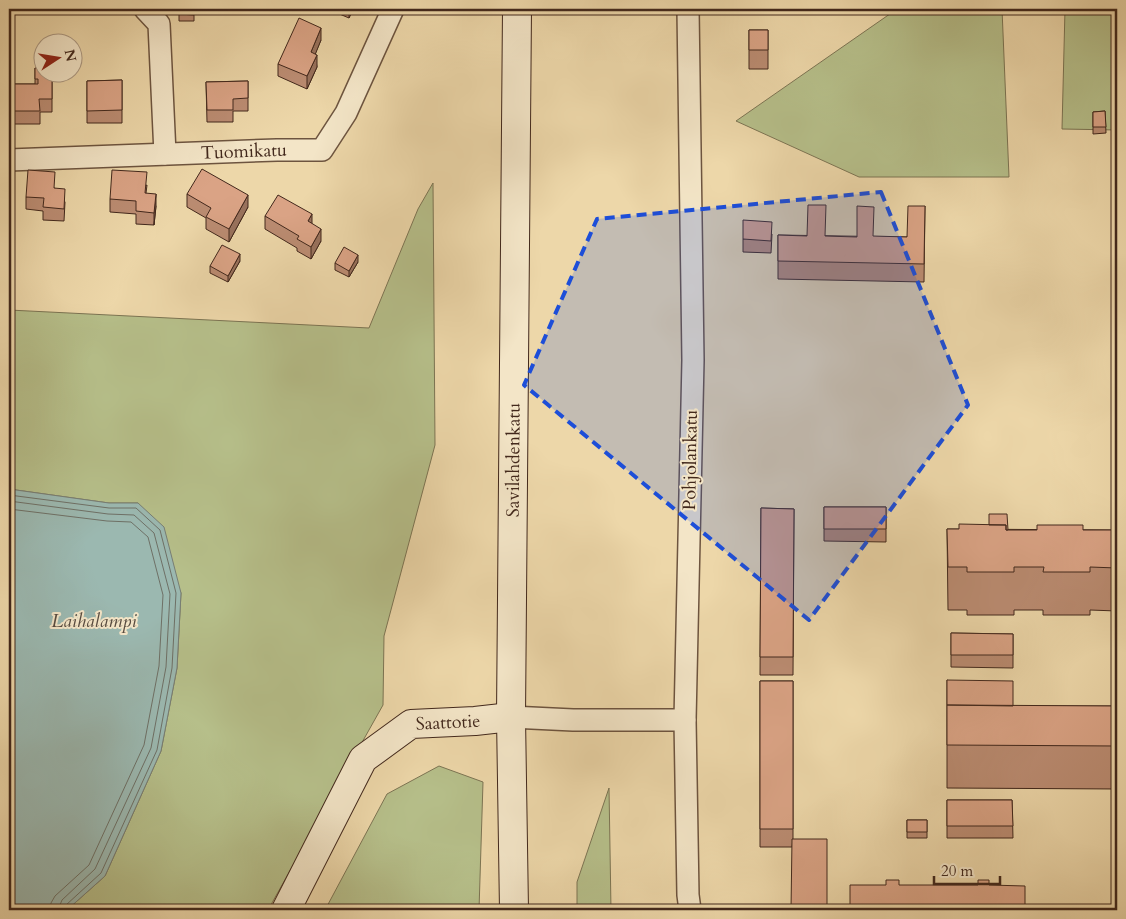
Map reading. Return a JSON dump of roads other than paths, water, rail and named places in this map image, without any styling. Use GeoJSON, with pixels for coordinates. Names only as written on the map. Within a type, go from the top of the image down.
{"type":"FeatureCollection","features":[{"type":"Feature","properties":{"kind":"main road","name":"Savilahdenkatu"},"geometry":{"type":"LineString","coordinates":[[514,910],[511,717],[517,9]]}},
{"type":"Feature","properties":{"kind":"main road","name":"Saattotie"},"geometry":{"type":"LineString","coordinates":[[286,910],[364,759],[411,724],[511,717]]}},
{"type":"Feature","properties":{"kind":"street"},"geometry":{"type":"LineString","coordinates":[[145,9],[158,24],[165,154]]}},
{"type":"Feature","properties":{"kind":"street","name":"Pohjolankatu"},"geometry":{"type":"LineString","coordinates":[[688,9],[693,360],[685,720],[688,895],[690,910]]}},
{"type":"Feature","properties":{"kind":"street","name":"Tuomikatu"},"geometry":{"type":"LineString","coordinates":[[9,160],[322,150],[346,113],[393,10]]}},
{"type":"Feature","properties":{"kind":"street","name":"Saattotie"},"geometry":{"type":"LineString","coordinates":[[511,717],[573,720],[685,720]]}},
{"type":"Feature","properties":{"kind":"water","name":"Laihalampi"},"geometry":{"type":"Polygon","coordinates":[[[9,489],[109,503],[138,503],[164,527],[181,593],[177,668],[161,751],[105,876],[67,910],[9,910],[9,489]]]}}]}
